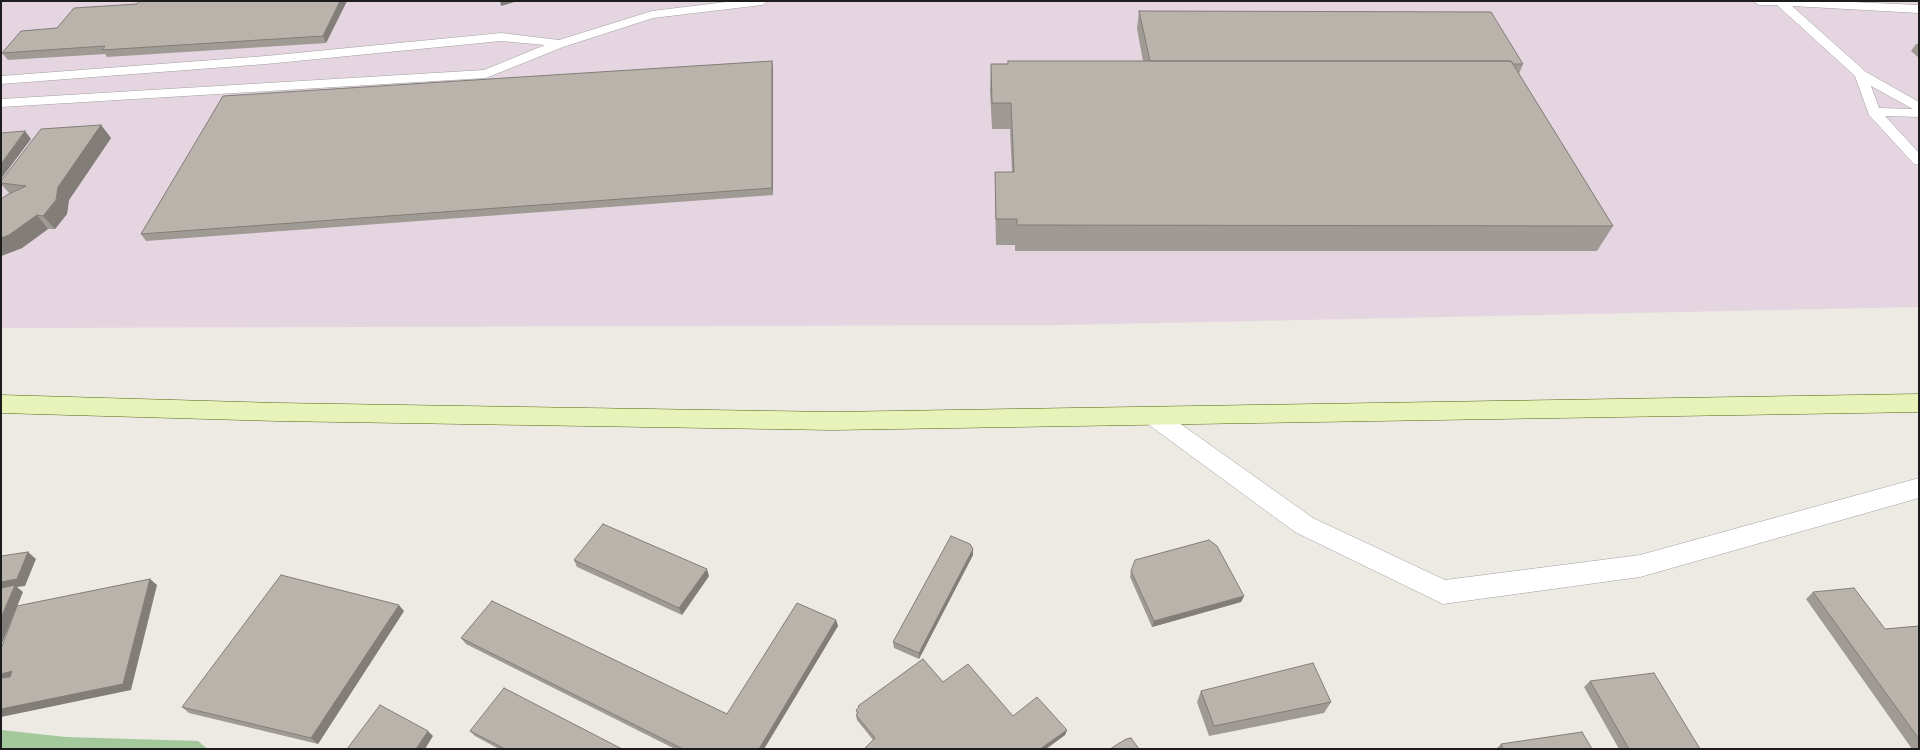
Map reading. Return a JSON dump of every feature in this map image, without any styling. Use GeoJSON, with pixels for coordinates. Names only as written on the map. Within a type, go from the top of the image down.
{"type":"FeatureCollection","features":[{"type":"Feature","properties":{"kind":"main road"},"geometry":{"type":"LineString","coordinates":[[1,404],[277,412],[833,421],[1919,404]]}},
{"type":"Feature","properties":{"kind":"street"},"geometry":{"type":"LineString","coordinates":[[1153,416],[1304,524],[1443,592],[1640,566],[1919,488]]}},
{"type":"Feature","properties":{"kind":"lane"},"geometry":{"type":"LineString","coordinates":[[1,103],[486,74],[559,44],[652,16],[762,1]]}},
{"type":"Feature","properties":{"kind":"lane"},"geometry":{"type":"LineString","coordinates":[[1759,1],[1919,9]]}},
{"type":"Feature","properties":{"kind":"lane"},"geometry":{"type":"LineString","coordinates":[[1780,2],[1861,76],[1919,108]]}},
{"type":"Feature","properties":{"kind":"lane"},"geometry":{"type":"LineString","coordinates":[[1,80],[266,60],[501,37],[559,44]]}},
{"type":"Feature","properties":{"kind":"lane"},"geometry":{"type":"LineString","coordinates":[[1861,76],[1874,112],[1919,161]]}},
{"type":"Feature","properties":{"kind":"lane"},"geometry":{"type":"LineString","coordinates":[[1874,112],[1919,113]]}},
{"type":"Feature","properties":{"kind":"shaded area"},"geometry":{"type":"Polygon","coordinates":[[[1,1],[1919,1],[1919,307],[1066,325],[1,328],[1,1]]]}},
{"type":"Feature","properties":{"kind":"green space"},"geometry":{"type":"Polygon","coordinates":[[[1,730],[66,737],[198,741],[208,749],[1,749],[1,730]]]}},
{"type":"Feature","properties":{"kind":"building"},"geometry":{"type":"Polygon","coordinates":[[[139,1],[340,1],[323,36],[102,50],[105,46],[2,53],[21,31],[57,28],[74,8],[137,4],[139,1]]]}},
{"type":"Feature","properties":{"kind":"building"},"geometry":{"type":"Polygon","coordinates":[[[1139,11],[1491,12],[1523,64],[1513,64],[1511,61],[1150,61],[1139,11]]]}},
{"type":"Feature","properties":{"kind":"building"},"geometry":{"type":"Polygon","coordinates":[[[772,61],[772,188],[141,234],[223,96],[772,61]]]}},
{"type":"Feature","properties":{"kind":"building"},"geometry":{"type":"Polygon","coordinates":[[[1008,61],[1511,61],[1613,226],[1017,225],[1017,219],[996,219],[995,172],[1014,172],[1011,103],[992,103],[991,64],[1008,64],[1008,61]]]}},
{"type":"Feature","properties":{"kind":"building"},"geometry":{"type":"Polygon","coordinates":[[[101,125],[58,187],[56,200],[43,216],[37,215],[9,235],[1,238],[1,199],[26,186],[1,183],[1,181],[41,129],[101,125]]]}},
{"type":"Feature","properties":{"kind":"building"},"geometry":{"type":"Polygon","coordinates":[[[25,131],[1,164],[1,133],[25,131]]]}},
{"type":"Feature","properties":{"kind":"building"},"geometry":{"type":"Polygon","coordinates":[[[603,524],[707,569],[679,608],[574,560],[603,524]]]}},
{"type":"Feature","properties":{"kind":"building"},"geometry":{"type":"Polygon","coordinates":[[[951,536],[970,544],[973,549],[919,653],[893,642],[951,536]]]}},
{"type":"Feature","properties":{"kind":"building"},"geometry":{"type":"Polygon","coordinates":[[[1209,540],[1217,546],[1244,596],[1154,621],[1131,571],[1135,560],[1209,540]]]}},
{"type":"Feature","properties":{"kind":"building"},"geometry":{"type":"Polygon","coordinates":[[[28,552],[17,579],[1,582],[1,556],[28,552]]]}},
{"type":"Feature","properties":{"kind":"building"},"geometry":{"type":"Polygon","coordinates":[[[281,575],[399,605],[311,738],[182,707],[281,575]]]}},
{"type":"Feature","properties":{"kind":"building"},"geometry":{"type":"Polygon","coordinates":[[[150,579],[123,684],[1,709],[1,678],[10,677],[12,671],[1,674],[1,649],[17,606],[150,579]]]}},
{"type":"Feature","properties":{"kind":"building"},"geometry":{"type":"Polygon","coordinates":[[[15,585],[1,618],[1,588],[15,585]]]}},
{"type":"Feature","properties":{"kind":"building"},"geometry":{"type":"Polygon","coordinates":[[[1854,588],[1885,629],[1919,626],[1919,739],[1813,592],[1854,588]]]}},
{"type":"Feature","properties":{"kind":"building"},"geometry":{"type":"Polygon","coordinates":[[[492,601],[727,714],[797,603],[836,620],[759,749],[683,749],[461,638],[492,601]]]}},
{"type":"Feature","properties":{"kind":"building"},"geometry":{"type":"Polygon","coordinates":[[[923,659],[943,682],[968,664],[1013,716],[1037,697],[1067,730],[1040,749],[864,749],[875,738],[856,715],[858,713],[856,710],[859,707],[858,706],[923,659]]]}},
{"type":"Feature","properties":{"kind":"building"},"geometry":{"type":"Polygon","coordinates":[[[1313,663],[1331,702],[1214,726],[1201,691],[1313,663]]]}},
{"type":"Feature","properties":{"kind":"building"},"geometry":{"type":"Polygon","coordinates":[[[1654,673],[1700,749],[1629,749],[1590,681],[1654,673]]]}},
{"type":"Feature","properties":{"kind":"building"},"geometry":{"type":"Polygon","coordinates":[[[504,688],[622,749],[505,749],[470,731],[504,688]]]}},
{"type":"Feature","properties":{"kind":"building"},"geometry":{"type":"Polygon","coordinates":[[[380,705],[428,731],[416,749],[347,749],[380,705]]]}},
{"type":"Feature","properties":{"kind":"building"},"geometry":{"type":"Polygon","coordinates":[[[1582,732],[1592,749],[1503,749],[1501,744],[1582,732]]]}},
{"type":"Feature","properties":{"kind":"building"},"geometry":{"type":"Polygon","coordinates":[[[1131,738],[1139,749],[1110,749],[1126,739],[1131,738]]]}}]}
